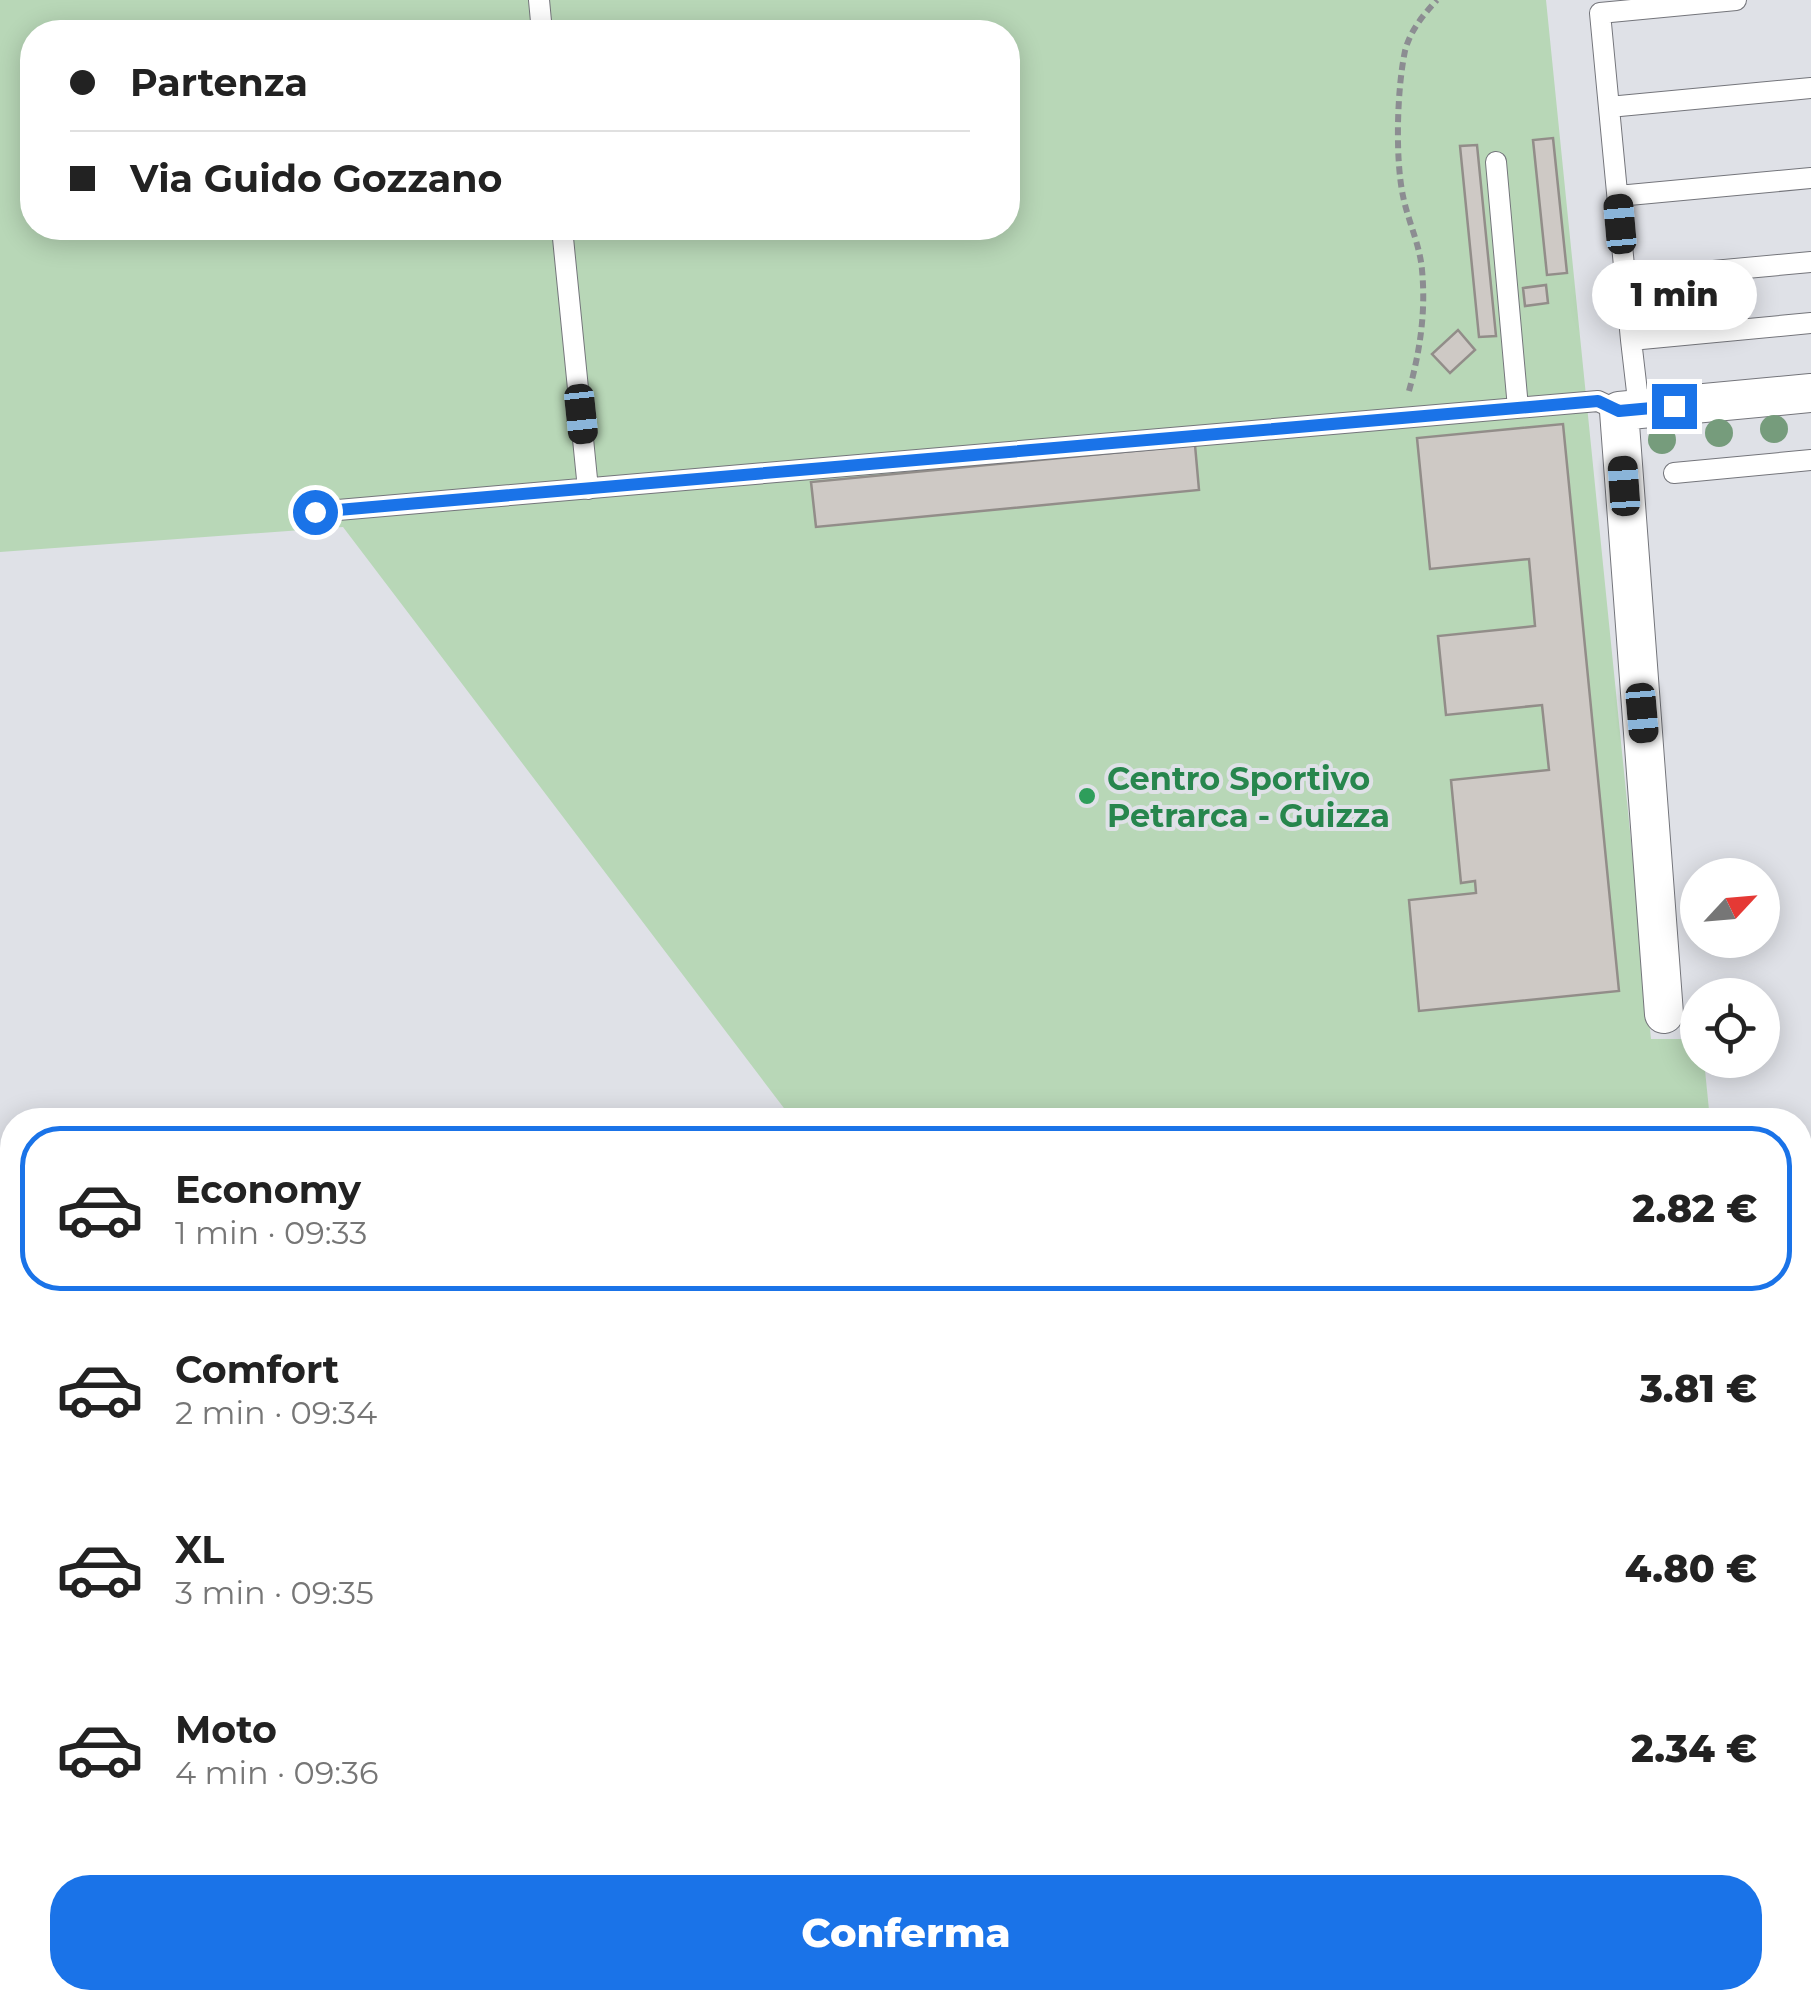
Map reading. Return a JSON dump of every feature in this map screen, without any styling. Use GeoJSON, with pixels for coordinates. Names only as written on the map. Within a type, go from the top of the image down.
{"type":"FeatureCollection","features":[{"type":"Feature","properties":{"kind":"street"},"geometry":{"type":"LineString","coordinates":[[1664,1014],[1629,410],[1811,394]]}},
{"type":"Feature","properties":{"kind":"lane"},"geometry":{"type":"LineString","coordinates":[[315,512],[1598,401],[1629,410],[1631,340],[1600,13],[1736,0]]}},
{"type":"Feature","properties":{"kind":"lane"},"geometry":{"type":"LineString","coordinates":[[1609,107],[1811,88]]}},
{"type":"Feature","properties":{"kind":"lane"},"geometry":{"type":"LineString","coordinates":[[1496,162],[1518,408]]}},
{"type":"Feature","properties":{"kind":"lane"},"geometry":{"type":"LineString","coordinates":[[1618,196],[1811,178]]}},
{"type":"Feature","properties":{"kind":"lane"},"geometry":{"type":"LineString","coordinates":[[563,240],[588,489]]}},
{"type":"Feature","properties":{"kind":"lane"},"geometry":{"type":"LineString","coordinates":[[1626,280],[1811,262]]}},
{"type":"Feature","properties":{"kind":"lane"},"geometry":{"type":"LineString","coordinates":[[1631,340],[1811,323]]}},
{"type":"Feature","properties":{"kind":"lane"},"geometry":{"type":"LineString","coordinates":[[1674,473],[1811,460]]}},
{"type":"Feature","properties":{"kind":"path"},"geometry":{"type":"LineString","coordinates":[[1410,417],[1408,394],[1420,352],[1424,312],[1422,266],[1402,193],[1398,136],[1405,50],[1418,20],[1437,0]]}},
{"type":"Feature","properties":{"kind":"green space","name":"Centro Sportivo Petrarca - Guizza"},"geometry":{"type":"Polygon","coordinates":[[[0,0],[1546,0],[1651,1039],[1680,1039],[1680,1078],[1706,1078],[1709,1108],[784,1108],[343,527],[0,552],[0,0]]]}},
{"type":"Feature","properties":{"kind":"building"},"geometry":{"type":"Polygon","coordinates":[[[1553,138],[1567,273],[1547,275],[1533,140],[1553,138]]]}},
{"type":"Feature","properties":{"kind":"building"},"geometry":{"type":"Polygon","coordinates":[[[1477,145],[1496,336],[1479,337],[1460,146],[1477,145]]]}},
{"type":"Feature","properties":{"kind":"building"},"geometry":{"type":"Polygon","coordinates":[[[1546,285],[1548,303],[1525,306],[1523,288],[1546,285]]]}},
{"type":"Feature","properties":{"kind":"building"},"geometry":{"type":"Polygon","coordinates":[[[1458,330],[1475,350],[1450,373],[1432,354],[1458,330]]]}},
{"type":"Feature","properties":{"kind":"building"},"geometry":{"type":"Polygon","coordinates":[[[1563,424],[1619,991],[1419,1011],[1409,900],[1476,893],[1475,881],[1461,883],[1451,780],[1549,770],[1542,705],[1446,715],[1438,636],[1535,626],[1529,559],[1430,569],[1417,438],[1563,424]]]}},
{"type":"Feature","properties":{"kind":"building"},"geometry":{"type":"Polygon","coordinates":[[[1195,445],[1199,490],[816,527],[811,482],[1195,445]]]}},
{"type":"Feature","properties":{"kind":"place","name":"Centro Sportivo Petrarca - Guizza"},"geometry":{"type":"Point","coordinates":[1087,796]}},
{"type":"Feature","properties":{"kind":"route"},"geometry":{"type":"LineString","coordinates":[[315,512],[1598,401],[1619,411],[1674,406]]}}]}
